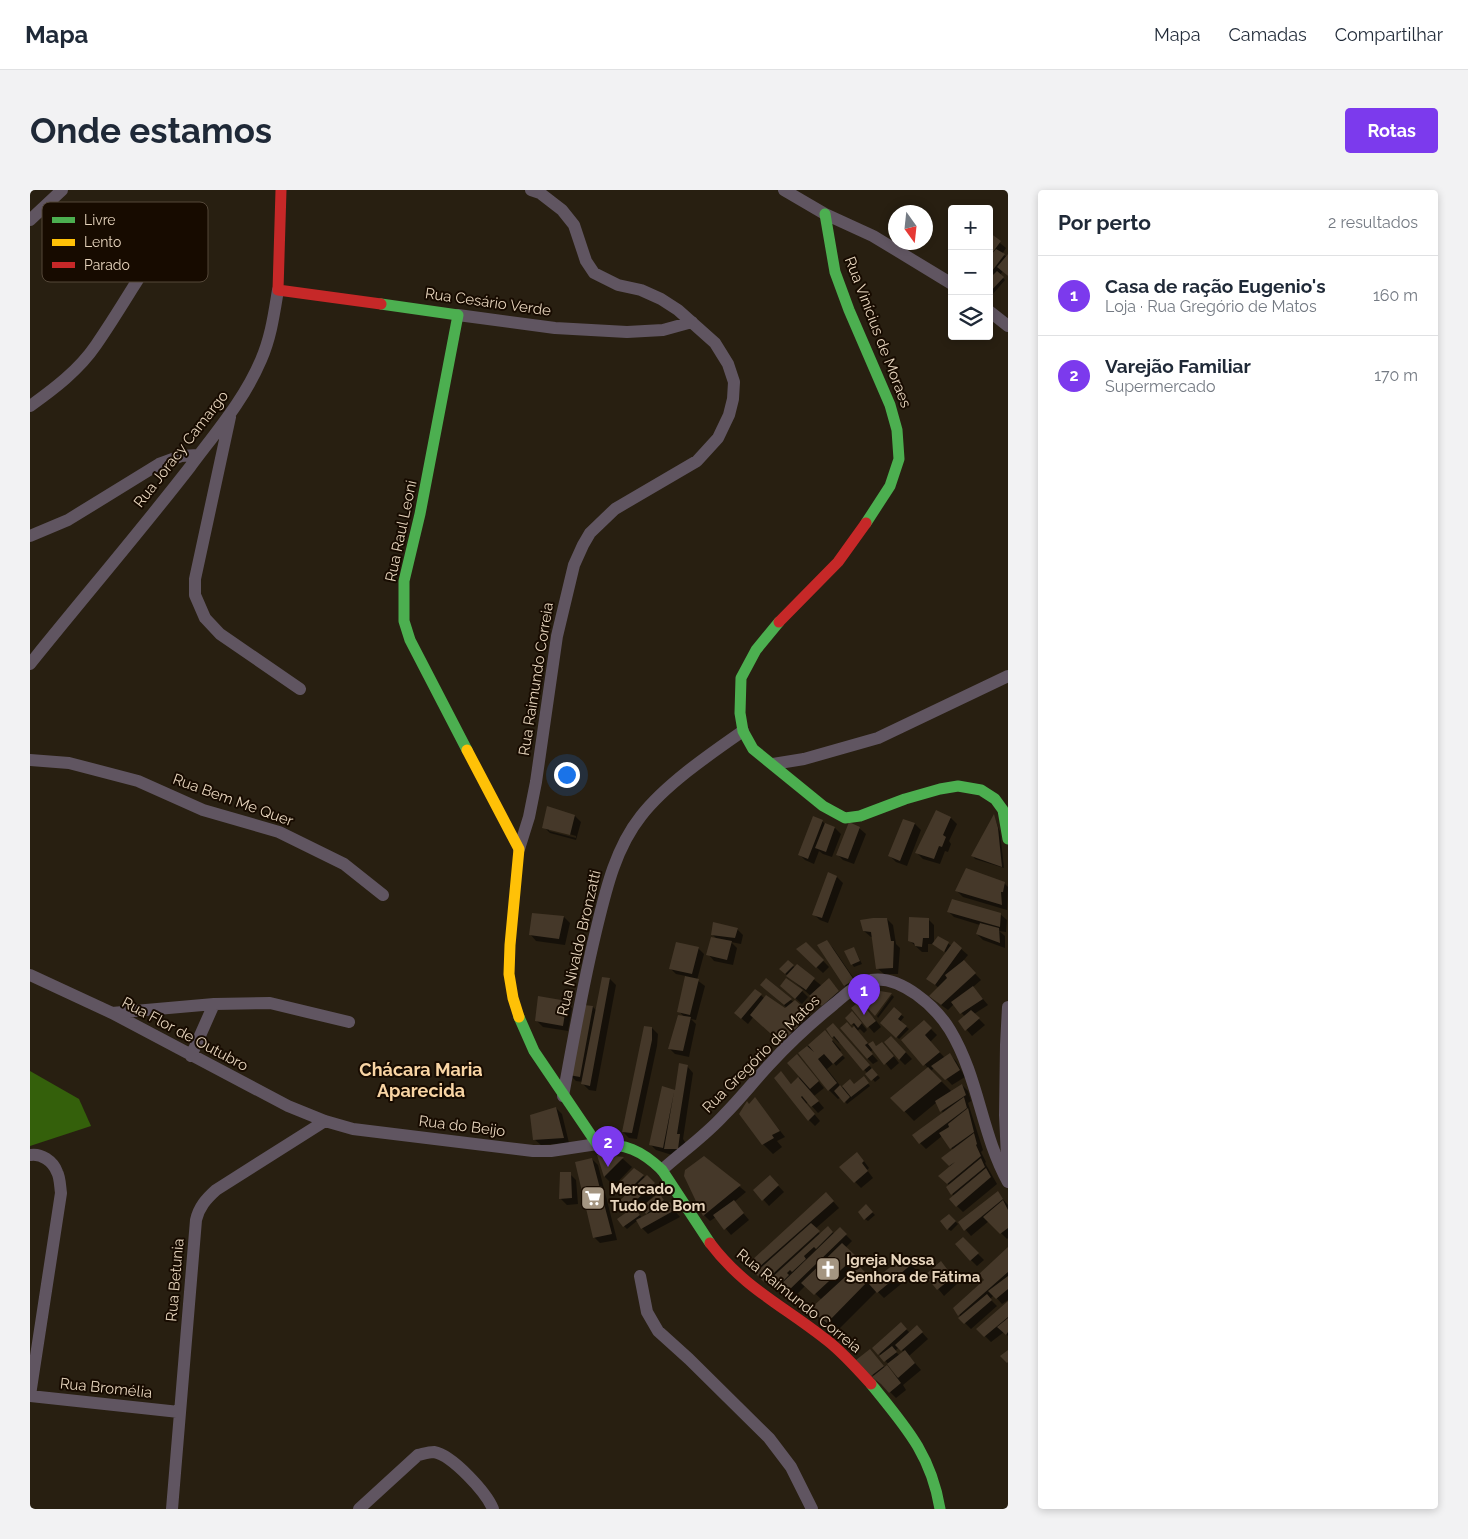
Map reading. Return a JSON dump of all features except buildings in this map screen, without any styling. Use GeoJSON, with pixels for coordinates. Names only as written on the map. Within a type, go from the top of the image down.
{"type":"FeatureCollection","features":[{"type":"Feature","properties":{"kind":"street"},"geometry":{"type":"LineString","coordinates":[[49,202],[62,190]]}},
{"type":"Feature","properties":{"kind":"street","name":"Rua Joracy Camargo"},"geometry":{"type":"LineString","coordinates":[[30,664],[230,415],[244,394],[261,360],[272,330],[278,290],[281,190]]}},
{"type":"Feature","properties":{"kind":"street","name":"Rua Raimundo Correia"},"geometry":{"type":"LineString","coordinates":[[530,190],[540,193],[562,210],[574,225],[586,260],[594,273],[618,284],[641,290],[661,299],[692,322],[714,343],[728,364],[734,382],[733,399],[729,414],[718,438],[697,461],[615,509],[590,533],[574,564],[559,627],[536,782],[529,817],[519,849],[509,974],[513,998],[522,1027],[534,1051],[597,1144],[614,1144],[637,1150],[662,1170],[714,1249],[736,1272],[778,1307],[814,1330],[834,1346],[861,1373],[920,1448],[932,1476],[940,1509]]}},
{"type":"Feature","properties":{"kind":"street"},"geometry":{"type":"LineString","coordinates":[[784,190],[825,214],[873,236],[948,282]]}},
{"type":"Feature","properties":{"kind":"street"},"geometry":{"type":"LineString","coordinates":[[30,220],[42,209]]}},
{"type":"Feature","properties":{"kind":"street","name":"Rua Vinícius de Moraes"},"geometry":{"type":"LineString","coordinates":[[825,214],[835,272],[849,310],[890,405],[897,430],[899,459],[890,486],[871,517],[844,554],[772,629],[756,650],[741,678],[740,713],[743,731],[753,749],[822,806],[838,816],[845,818],[860,816],[940,789],[958,786],[981,790],[995,800],[1003,810],[1008,839]]}},
{"type":"Feature","properties":{"kind":"street"},"geometry":{"type":"LineString","coordinates":[[30,406],[53,390],[95,347],[136,282]]}},
{"type":"Feature","properties":{"kind":"street","name":"Rua Cesário Verde"},"geometry":{"type":"LineString","coordinates":[[278,290],[555,328],[627,332],[663,330],[692,322]]}},
{"type":"Feature","properties":{"kind":"street"},"geometry":{"type":"LineString","coordinates":[[993,314],[1008,326]]}},
{"type":"Feature","properties":{"kind":"street","name":"Rua Raul Leoni"},"geometry":{"type":"LineString","coordinates":[[458,315],[420,514],[404,581],[404,621],[410,640],[519,849]]}},
{"type":"Feature","properties":{"kind":"street"},"geometry":{"type":"LineString","coordinates":[[230,415],[196,579],[195,594],[205,618],[220,634],[300,689]]}},
{"type":"Feature","properties":{"kind":"street"},"geometry":{"type":"LineString","coordinates":[[30,536],[68,520],[159,464],[181,456],[198,455]]}},
{"type":"Feature","properties":{"kind":"street"},"geometry":{"type":"LineString","coordinates":[[773,764],[804,758],[878,738],[1008,676]]}},
{"type":"Feature","properties":{"kind":"street","name":"Rua Nivaldo Bronzatti"},"geometry":{"type":"LineString","coordinates":[[563,1096],[584,981],[608,882],[623,844],[641,816],[663,793],[708,756],[743,731]]}},
{"type":"Feature","properties":{"kind":"street","name":"Rua Bem Me Quer"},"geometry":{"type":"LineString","coordinates":[[30,760],[69,763],[138,781],[203,810],[279,832],[344,864],[383,894]]}},
{"type":"Feature","properties":{"kind":"street","name":"Rua Flor de Outubro"},"geometry":{"type":"LineString","coordinates":[[30,974],[112,1013],[288,1106],[325,1121]]}},
{"type":"Feature","properties":{"kind":"street","name":"Rua Gregório de Matos"},"geometry":{"type":"LineString","coordinates":[[662,1170],[723,1116],[770,1063],[808,1026],[857,986],[869,980],[880,979],[892,982],[911,991],[934,1008],[949,1029],[964,1056],[989,1142],[1008,1182]]}},
{"type":"Feature","properties":{"kind":"street"},"geometry":{"type":"LineString","coordinates":[[112,1013],[214,1004],[270,1003],[349,1022]]}},
{"type":"Feature","properties":{"kind":"street"},"geometry":{"type":"LineString","coordinates":[[191,1056],[214,1004]]}},
{"type":"Feature","properties":{"kind":"street"},"geometry":{"type":"LineString","coordinates":[[1008,1008],[1005,1107],[1008,1182]]}},
{"type":"Feature","properties":{"kind":"street","name":"Rua do Beijo"},"geometry":{"type":"LineString","coordinates":[[325,1121],[353,1129],[380,1133],[533,1151],[559,1150],[597,1144]]}},
{"type":"Feature","properties":{"kind":"street","name":"Rua Betunia"},"geometry":{"type":"LineString","coordinates":[[172,1509],[198,1210],[204,1200],[216,1190],[325,1121]]}},
{"type":"Feature","properties":{"kind":"street"},"geometry":{"type":"LineString","coordinates":[[30,1156],[33,1154],[46,1158],[58,1172],[61,1193],[30,1396]]}},
{"type":"Feature","properties":{"kind":"street"},"geometry":{"type":"LineString","coordinates":[[640,1276],[647,1312],[658,1331],[769,1438],[791,1467],[812,1509]]}},
{"type":"Feature","properties":{"kind":"street","name":"Rua Bromélia"},"geometry":{"type":"LineString","coordinates":[[30,1396],[179,1412]]}},
{"type":"Feature","properties":{"kind":"street"},"geometry":{"type":"LineString","coordinates":[[359,1509],[418,1455],[429,1452],[445,1456],[482,1490],[492,1509]]}},
{"type":"Feature","properties":{"kind":"green space"},"geometry":{"type":"Polygon","coordinates":[[[30,1071],[79,1099],[91,1126],[30,1146],[30,1071]]]}},
{"type":"Feature","properties":{"kind":"traffic: fast"},"geometry":{"type":"LineString","coordinates":[[825,214],[835,272],[849,310],[890,405],[897,430],[899,459],[890,486],[866,523]]}},
{"type":"Feature","properties":{"kind":"traffic: fast"},"geometry":{"type":"LineString","coordinates":[[381,304],[458,315],[420,514],[404,581],[404,621],[410,640],[467,750]]}},
{"type":"Feature","properties":{"kind":"traffic: fast"},"geometry":{"type":"LineString","coordinates":[[779,622],[756,650],[741,678],[740,713],[743,731],[753,749],[823,806],[845,818],[860,816],[905,799],[940,789],[958,786],[981,790],[995,799],[1003,810],[1008,839]]}},
{"type":"Feature","properties":{"kind":"traffic: fast"},"geometry":{"type":"LineString","coordinates":[[519,1017],[534,1051],[597,1144],[625,1147],[640,1153],[662,1170],[710,1243]]}},
{"type":"Feature","properties":{"kind":"traffic: fast"},"geometry":{"type":"LineString","coordinates":[[871,1384],[895,1414],[923,1456],[936,1490],[940,1509]]}},
{"type":"Feature","properties":{"kind":"traffic: slow"},"geometry":{"type":"LineString","coordinates":[[467,750],[519,849],[509,974],[513,998],[519,1017]]}},
{"type":"Feature","properties":{"kind":"traffic: jam"},"geometry":{"type":"LineString","coordinates":[[281,190],[278,290],[381,304]]}},
{"type":"Feature","properties":{"kind":"traffic: jam"},"geometry":{"type":"LineString","coordinates":[[779,622],[838,562],[866,523]]}},
{"type":"Feature","properties":{"kind":"traffic: jam"},"geometry":{"type":"LineString","coordinates":[[710,1243],[749,1284],[831,1343],[871,1384]]}},
{"type":"Feature","properties":{"kind":"place","name":"Casa de ração Eugenio's"},"geometry":{"type":"Point","coordinates":[864,1015]}},
{"type":"Feature","properties":{"kind":"place","name":"Varejão Familiar"},"geometry":{"type":"Point","coordinates":[608,1167]}},
{"type":"Feature","properties":{"kind":"place","name":"Mercado Tudo de Bom"},"geometry":{"type":"Point","coordinates":[593,1198]}},
{"type":"Feature","properties":{"kind":"place","name":"Igreja Nossa Senhora de Fátima"},"geometry":{"type":"Point","coordinates":[828,1269]}},
{"type":"Feature","properties":{"kind":"district","name":"Chácara Maria Aparecida"},"geometry":{"type":"Point","coordinates":[421,1080]}}]}
